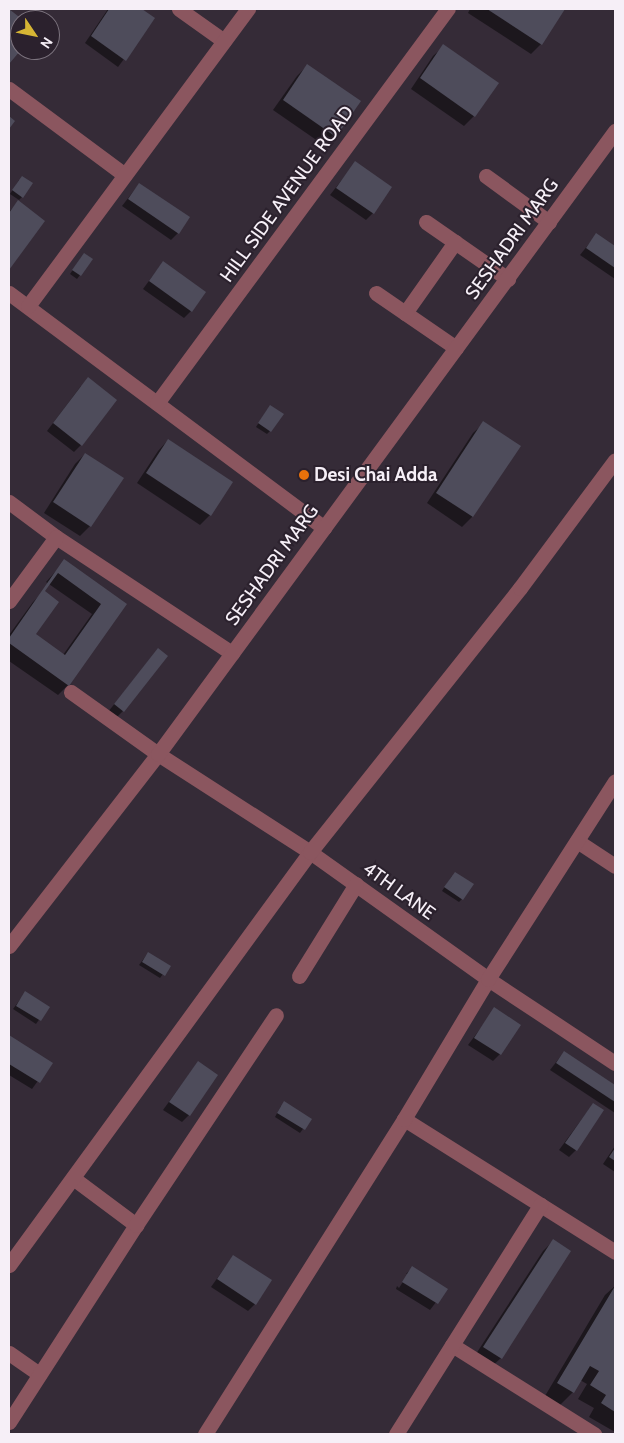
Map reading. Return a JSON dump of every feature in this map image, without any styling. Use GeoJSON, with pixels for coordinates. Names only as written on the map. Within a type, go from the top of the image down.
{"type":"FeatureCollection","features":[{"type":"Feature","properties":{"kind":"street"},"geometry":{"type":"LineString","coordinates":[[179,9],[224,41]]}},
{"type":"Feature","properties":{"kind":"street"},"geometry":{"type":"LineString","coordinates":[[28,306],[248,9]]}},
{"type":"Feature","properties":{"kind":"street","name":"HILL SIDE AVENUE ROAD"},"geometry":{"type":"LineString","coordinates":[[157,403],[448,9]]}},
{"type":"Feature","properties":{"kind":"street"},"geometry":{"type":"LineString","coordinates":[[9,90],[125,175]]}},
{"type":"Feature","properties":{"kind":"street","name":"SESHADRI MARG"},"geometry":{"type":"LineString","coordinates":[[9,946],[158,754],[615,131]]}},
{"type":"Feature","properties":{"kind":"street"},"geometry":{"type":"LineString","coordinates":[[486,176],[549,222]]}},
{"type":"Feature","properties":{"kind":"street"},"geometry":{"type":"LineString","coordinates":[[426,222],[508,279]]}},
{"type":"Feature","properties":{"kind":"street"},"geometry":{"type":"LineString","coordinates":[[405,312],[455,242]]}},
{"type":"Feature","properties":{"kind":"street"},"geometry":{"type":"LineString","coordinates":[[9,293],[324,528]]}},
{"type":"Feature","properties":{"kind":"street"},"geometry":{"type":"LineString","coordinates":[[376,293],[456,348]]}},
{"type":"Feature","properties":{"kind":"street"},"geometry":{"type":"LineString","coordinates":[[9,1265],[310,852],[520,588],[615,460]]}},
{"type":"Feature","properties":{"kind":"street"},"geometry":{"type":"LineString","coordinates":[[9,502],[56,537],[232,653]]}},
{"type":"Feature","properties":{"kind":"street"},"geometry":{"type":"LineString","coordinates":[[9,601],[56,537]]}},
{"type":"Feature","properties":{"kind":"street","name":"4TH LANE"},"geometry":{"type":"LineString","coordinates":[[71,692],[158,754],[310,852],[488,979],[615,1063]]}},
{"type":"Feature","properties":{"kind":"street"},"geometry":{"type":"LineString","coordinates":[[205,1434],[404,1119],[488,979],[615,781]]}},
{"type":"Feature","properties":{"kind":"street"},"geometry":{"type":"LineString","coordinates":[[577,841],[615,866]]}},
{"type":"Feature","properties":{"kind":"street"},"geometry":{"type":"LineString","coordinates":[[299,976],[356,884]]}},
{"type":"Feature","properties":{"kind":"street"},"geometry":{"type":"LineString","coordinates":[[9,1422],[136,1225],[276,1015]]}},
{"type":"Feature","properties":{"kind":"street"},"geometry":{"type":"LineString","coordinates":[[404,1119],[615,1252]]}},
{"type":"Feature","properties":{"kind":"street"},"geometry":{"type":"LineString","coordinates":[[73,1178],[136,1225]]}},
{"type":"Feature","properties":{"kind":"street"},"geometry":{"type":"LineString","coordinates":[[396,1434],[540,1205]]}},
{"type":"Feature","properties":{"kind":"street"},"geometry":{"type":"LineString","coordinates":[[452,1345],[594,1434]]}},
{"type":"Feature","properties":{"kind":"street"},"geometry":{"type":"LineString","coordinates":[[9,1353],[39,1374]]}},
{"type":"Feature","properties":{"kind":"building"},"geometry":{"type":"Polygon","coordinates":[[[9,9],[10,60],[12,60],[9,64],[9,9]]]}},
{"type":"Feature","properties":{"kind":"building"},"geometry":{"type":"Polygon","coordinates":[[[109,9],[142,9],[155,18],[126,61],[91,36],[109,9]]]}},
{"type":"Feature","properties":{"kind":"building"},"geometry":{"type":"Polygon","coordinates":[[[487,9],[565,9],[542,45],[487,9]]]}},
{"type":"Feature","properties":{"kind":"building"},"geometry":{"type":"Polygon","coordinates":[[[443,44],[499,83],[475,117],[420,78],[443,44]]]}},
{"type":"Feature","properties":{"kind":"building"},"geometry":{"type":"Polygon","coordinates":[[[307,64],[361,101],[336,137],[283,100],[307,64]]]}},
{"type":"Feature","properties":{"kind":"building"},"geometry":{"type":"Polygon","coordinates":[[[9,116],[15,121],[9,129],[9,116]]]}},
{"type":"Feature","properties":{"kind":"building"},"geometry":{"type":"Polygon","coordinates":[[[355,161],[392,187],[374,214],[336,188],[355,161]]]}},
{"type":"Feature","properties":{"kind":"building"},"geometry":{"type":"Polygon","coordinates":[[[22,176],[33,183],[23,198],[12,190],[22,176]]]}},
{"type":"Feature","properties":{"kind":"building"},"geometry":{"type":"Polygon","coordinates":[[[139,183],[190,217],[179,234],[128,199],[139,183]]]}},
{"type":"Feature","properties":{"kind":"building"},"geometry":{"type":"Polygon","coordinates":[[[18,200],[45,221],[9,270],[9,213],[18,200]]]}},
{"type":"Feature","properties":{"kind":"building"},"geometry":{"type":"Polygon","coordinates":[[[596,233],[615,246],[615,268],[586,248],[596,233]]]}},
{"type":"Feature","properties":{"kind":"building"},"geometry":{"type":"Polygon","coordinates":[[[84,253],[93,259],[81,276],[72,270],[84,253]]]}},
{"type":"Feature","properties":{"kind":"building"},"geometry":{"type":"Polygon","coordinates":[[[163,261],[206,292],[192,312],[149,281],[163,261]]]}},
{"type":"Feature","properties":{"kind":"building"},"geometry":{"type":"Polygon","coordinates":[[[88,377],[117,400],[82,446],[53,423],[88,377]]]}},
{"type":"Feature","properties":{"kind":"building"},"geometry":{"type":"Polygon","coordinates":[[[270,405],[284,414],[271,432],[258,423],[270,405]]]}},
{"type":"Feature","properties":{"kind":"building"},"geometry":{"type":"Polygon","coordinates":[[[483,421],[521,446],[473,517],[436,493],[483,421]]]}},
{"type":"Feature","properties":{"kind":"building"},"geometry":{"type":"Polygon","coordinates":[[[168,439],[233,482],[211,516],[146,473],[168,439]]]}},
{"type":"Feature","properties":{"kind":"building"},"geometry":{"type":"Polygon","coordinates":[[[85,453],[124,478],[91,527],[53,502],[85,453]]]}},
{"type":"Feature","properties":{"kind":"building"},"geometry":{"type":"Polygon","coordinates":[[[64,559],[127,604],[69,686],[9,643],[9,638],[64,559]],[[58,573],[45,591],[59,602],[36,634],[65,655],[101,604],[58,573]]]}},
{"type":"Feature","properties":{"kind":"building"},"geometry":{"type":"Polygon","coordinates":[[[158,648],[168,656],[124,712],[114,704],[158,648]]]}},
{"type":"Feature","properties":{"kind":"building"},"geometry":{"type":"Polygon","coordinates":[[[455,872],[474,884],[463,900],[444,887],[455,872]]]}},
{"type":"Feature","properties":{"kind":"building"},"geometry":{"type":"Polygon","coordinates":[[[148,952],[171,966],[165,976],[142,962],[148,952]]]}},
{"type":"Feature","properties":{"kind":"building"},"geometry":{"type":"Polygon","coordinates":[[[25,991],[50,1007],[41,1021],[16,1006],[25,991]]]}},
{"type":"Feature","properties":{"kind":"building"},"geometry":{"type":"Polygon","coordinates":[[[494,1007],[521,1025],[501,1055],[474,1038],[494,1007]]]}},
{"type":"Feature","properties":{"kind":"building"},"geometry":{"type":"Polygon","coordinates":[[[9,1035],[53,1063],[40,1083],[9,1064],[9,1035]]]}},
{"type":"Feature","properties":{"kind":"building"},"geometry":{"type":"Polygon","coordinates":[[[564,1051],[615,1085],[615,1102],[556,1063],[564,1051]]]}},
{"type":"Feature","properties":{"kind":"building"},"geometry":{"type":"Polygon","coordinates":[[[198,1061],[218,1075],[190,1116],[169,1102],[198,1061]]]}},
{"type":"Feature","properties":{"kind":"building"},"geometry":{"type":"Polygon","coordinates":[[[284,1101],[312,1119],[305,1130],[277,1113],[284,1101]]]}},
{"type":"Feature","properties":{"kind":"building"},"geometry":{"type":"Polygon","coordinates":[[[593,1103],[604,1110],[577,1151],[565,1143],[593,1103]]]}},
{"type":"Feature","properties":{"kind":"building"},"geometry":{"type":"Polygon","coordinates":[[[615,1148],[615,1161],[609,1157],[615,1148]]]}},
{"type":"Feature","properties":{"kind":"building"},"geometry":{"type":"Polygon","coordinates":[[[553,1239],[571,1251],[502,1359],[483,1347],[553,1239]]]}},
{"type":"Feature","properties":{"kind":"building"},"geometry":{"type":"Polygon","coordinates":[[[233,1255],[272,1280],[256,1305],[217,1279],[233,1255]]]}},
{"type":"Feature","properties":{"kind":"building"},"geometry":{"type":"Polygon","coordinates":[[[412,1266],[448,1289],[438,1304],[402,1282],[412,1266]]]}},
{"type":"Feature","properties":{"kind":"building"},"geometry":{"type":"Polygon","coordinates":[[[615,1286],[615,1412],[601,1403],[606,1395],[590,1385],[599,1371],[590,1366],[574,1393],[557,1383],[615,1286]]]}},
{"type":"Feature","properties":{"kind":"place","name":"Desi Chai Adda"},"geometry":{"type":"Point","coordinates":[304,475]}}]}
